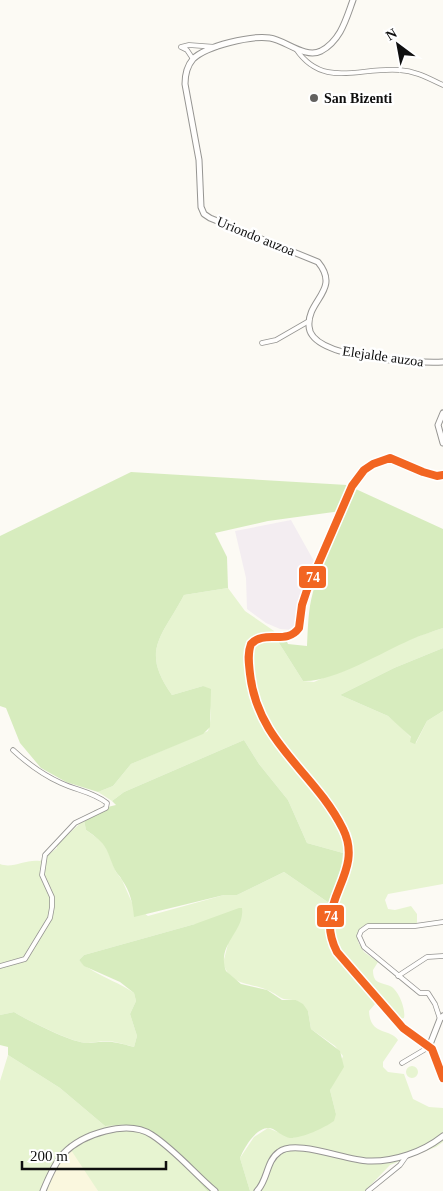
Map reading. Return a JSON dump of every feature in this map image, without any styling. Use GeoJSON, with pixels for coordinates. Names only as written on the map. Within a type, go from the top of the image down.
{"type":"FeatureCollection","features":[{"type":"Feature","properties":{"kind":"street"},"geometry":{"type":"LineString","coordinates":[[217,48],[212,45],[182,47],[187,50],[193,59],[201,53],[217,48],[256,38],[270,38],[308,52],[316,52],[329,45],[342,29],[353,0]]}},
{"type":"Feature","properties":{"kind":"street"},"geometry":{"type":"LineString","coordinates":[[295,47],[309,65],[323,72],[399,70],[424,75],[443,85]]}},
{"type":"Feature","properties":{"kind":"street","name":"Uriondo auzoa"},"geometry":{"type":"LineString","coordinates":[[193,59],[186,74],[185,84],[199,160],[201,206],[204,214],[318,262],[324,270],[326,279],[325,289],[309,321]]}},
{"type":"Feature","properties":{"kind":"street"},"geometry":{"type":"LineString","coordinates":[[262,343],[276,340],[309,321]]}},
{"type":"Feature","properties":{"kind":"street","name":"Elejalde auzoa"},"geometry":{"type":"LineString","coordinates":[[309,321],[309,331],[316,340],[333,349],[388,360],[420,363],[443,362]]}},
{"type":"Feature","properties":{"kind":"street"},"geometry":{"type":"LineString","coordinates":[[443,413],[438,425],[443,443]]}},
{"type":"Feature","properties":{"kind":"street"},"geometry":{"type":"LineString","coordinates":[[443,475],[437,476],[423,472],[390,458],[383,459],[364,470],[352,486],[306,590],[299,628],[287,637],[258,638],[251,644],[249,659],[253,694],[274,738],[284,753],[317,788],[346,837],[348,848],[347,866],[328,922],[330,938],[337,952],[403,1028],[435,1053],[443,1078]]}},
{"type":"Feature","properties":{"kind":"street"},"geometry":{"type":"LineString","coordinates":[[0,966],[25,959],[50,918],[52,897],[42,875],[45,854],[75,823],[106,808],[107,803],[96,794],[62,784],[29,764],[12,750]]}},
{"type":"Feature","properties":{"kind":"street"},"geometry":{"type":"LineString","coordinates":[[402,1063],[429,1047],[441,1017],[428,992],[420,993],[364,947],[360,941],[361,930],[368,926],[423,925],[443,922]]}},
{"type":"Feature","properties":{"kind":"street"},"geometry":{"type":"LineString","coordinates":[[398,976],[427,957],[443,956]]}},
{"type":"Feature","properties":{"kind":"street"},"geometry":{"type":"LineString","coordinates":[[43,1191],[57,1162],[74,1144],[88,1137],[129,1128],[151,1134],[215,1191]]}},
{"type":"Feature","properties":{"kind":"street"},"geometry":{"type":"LineString","coordinates":[[256,1191],[261,1187],[272,1159],[287,1147],[296,1146],[345,1159],[369,1161],[407,1155],[443,1136]]}},
{"type":"Feature","properties":{"kind":"street"},"geometry":{"type":"LineString","coordinates":[[368,1191],[400,1165],[407,1155]]}},
{"type":"Feature","properties":{"kind":"shaded area"},"geometry":{"type":"Polygon","coordinates":[[[291,520],[315,563],[303,587],[297,621],[292,630],[280,629],[266,623],[247,609],[246,578],[235,531],[291,520]]]}},
{"type":"Feature","properties":{"kind":"shaded area"},"geometry":{"type":"Polygon","coordinates":[[[72,1150],[98,1191],[47,1191],[57,1166],[72,1150]]]}},
{"type":"Feature","properties":{"kind":"green space"},"geometry":{"type":"Polygon","coordinates":[[[131,472],[347,485],[443,529],[443,628],[410,640],[342,672],[315,680],[303,681],[279,643],[275,633],[284,635],[288,644],[307,646],[309,612],[313,592],[341,511],[268,521],[215,533],[227,557],[228,588],[184,595],[162,633],[156,655],[157,666],[162,680],[172,695],[203,686],[211,689],[210,727],[203,734],[131,764],[113,786],[98,792],[66,782],[41,768],[20,743],[6,708],[0,706],[0,536],[131,472]]]}},
{"type":"Feature","properties":{"kind":"green space"},"geometry":{"type":"Polygon","coordinates":[[[228,588],[245,611],[274,631],[279,643],[303,681],[314,682],[413,638],[443,628],[443,648],[394,668],[340,695],[388,716],[416,743],[427,721],[443,711],[443,884],[388,894],[385,900],[388,909],[395,910],[411,906],[417,914],[417,925],[363,926],[358,942],[364,952],[378,962],[373,970],[374,978],[380,983],[393,988],[401,1000],[404,1010],[404,1018],[400,1019],[375,1004],[369,1011],[370,1019],[377,1028],[398,1040],[383,1062],[383,1067],[388,1072],[404,1074],[413,1099],[429,1107],[443,1108],[443,1142],[436,1147],[390,1165],[365,1191],[250,1191],[240,1158],[254,1137],[268,1128],[292,1138],[302,1135],[336,1114],[330,1090],[343,1056],[335,1046],[311,1029],[308,1011],[296,1000],[282,998],[260,987],[235,980],[226,970],[223,963],[228,944],[195,924],[84,955],[79,960],[90,969],[134,993],[136,1001],[130,1014],[137,1036],[134,1047],[121,1043],[88,1043],[73,1040],[14,1012],[0,1015],[0,864],[10,865],[40,861],[57,848],[57,844],[84,820],[86,830],[105,844],[116,872],[122,880],[133,905],[148,916],[224,895],[237,895],[284,872],[332,905],[339,887],[343,853],[307,843],[288,800],[259,764],[244,740],[124,792],[112,801],[98,792],[113,786],[131,764],[208,731],[210,708],[203,686],[172,695],[162,680],[157,666],[156,655],[162,633],[184,595],[228,588]]]}},
{"type":"Feature","properties":{"kind":"green space"},"geometry":{"type":"Polygon","coordinates":[[[443,648],[443,711],[427,721],[415,744],[410,742],[411,737],[388,716],[340,695],[394,668],[443,648]]]}},
{"type":"Feature","properties":{"kind":"green space"},"geometry":{"type":"Polygon","coordinates":[[[244,740],[259,764],[288,800],[307,843],[343,853],[339,887],[332,905],[284,872],[237,895],[224,895],[134,917],[132,902],[127,889],[115,870],[103,844],[86,830],[84,820],[95,810],[116,805],[112,801],[124,792],[244,740]]]}},
{"type":"Feature","properties":{"kind":"green space"},"geometry":{"type":"Polygon","coordinates":[[[242,908],[242,916],[225,953],[226,971],[241,984],[267,990],[282,1000],[296,1000],[303,1004],[308,1011],[311,1029],[340,1051],[344,1067],[330,1090],[336,1114],[334,1121],[325,1127],[295,1138],[286,1137],[273,1129],[267,1128],[262,1130],[252,1137],[240,1158],[250,1191],[207,1191],[169,1152],[146,1134],[125,1125],[105,1126],[60,1088],[8,1055],[8,1047],[0,1045],[0,1015],[14,1012],[72,1040],[88,1043],[111,1042],[134,1047],[137,1036],[130,1014],[136,1001],[134,993],[120,982],[84,966],[79,960],[84,955],[195,924],[242,908]]]}},
{"type":"Feature","properties":{"kind":"green space"},"geometry":{"type":"Polygon","coordinates":[[[8,1055],[60,1088],[105,1126],[125,1125],[146,1134],[169,1152],[207,1191],[98,1191],[71,1150],[57,1166],[47,1191],[0,1191],[0,1081],[8,1055]]]}},
{"type":"Feature","properties":{"kind":"green space"},"geometry":{"type":"Polygon","coordinates":[[[412,1066],[418,1072],[412,1078],[406,1072],[412,1066]]]}},
{"type":"Feature","properties":{"kind":"transit line","name":"74"},"geometry":{"type":"LineString","coordinates":[[443,475],[437,476],[423,472],[390,458],[373,464],[364,470],[352,486],[307,590],[302,605],[299,628],[288,636],[257,640],[251,644],[249,652],[250,674],[255,698],[264,720],[275,739],[331,809],[343,829],[348,845],[348,861],[330,918],[331,934],[337,952],[403,1028],[432,1049],[443,1078]]}},
{"type":"Feature","properties":{"kind":"place","name":"San Bizenti"},"geometry":{"type":"Point","coordinates":[314,98]}}]}
